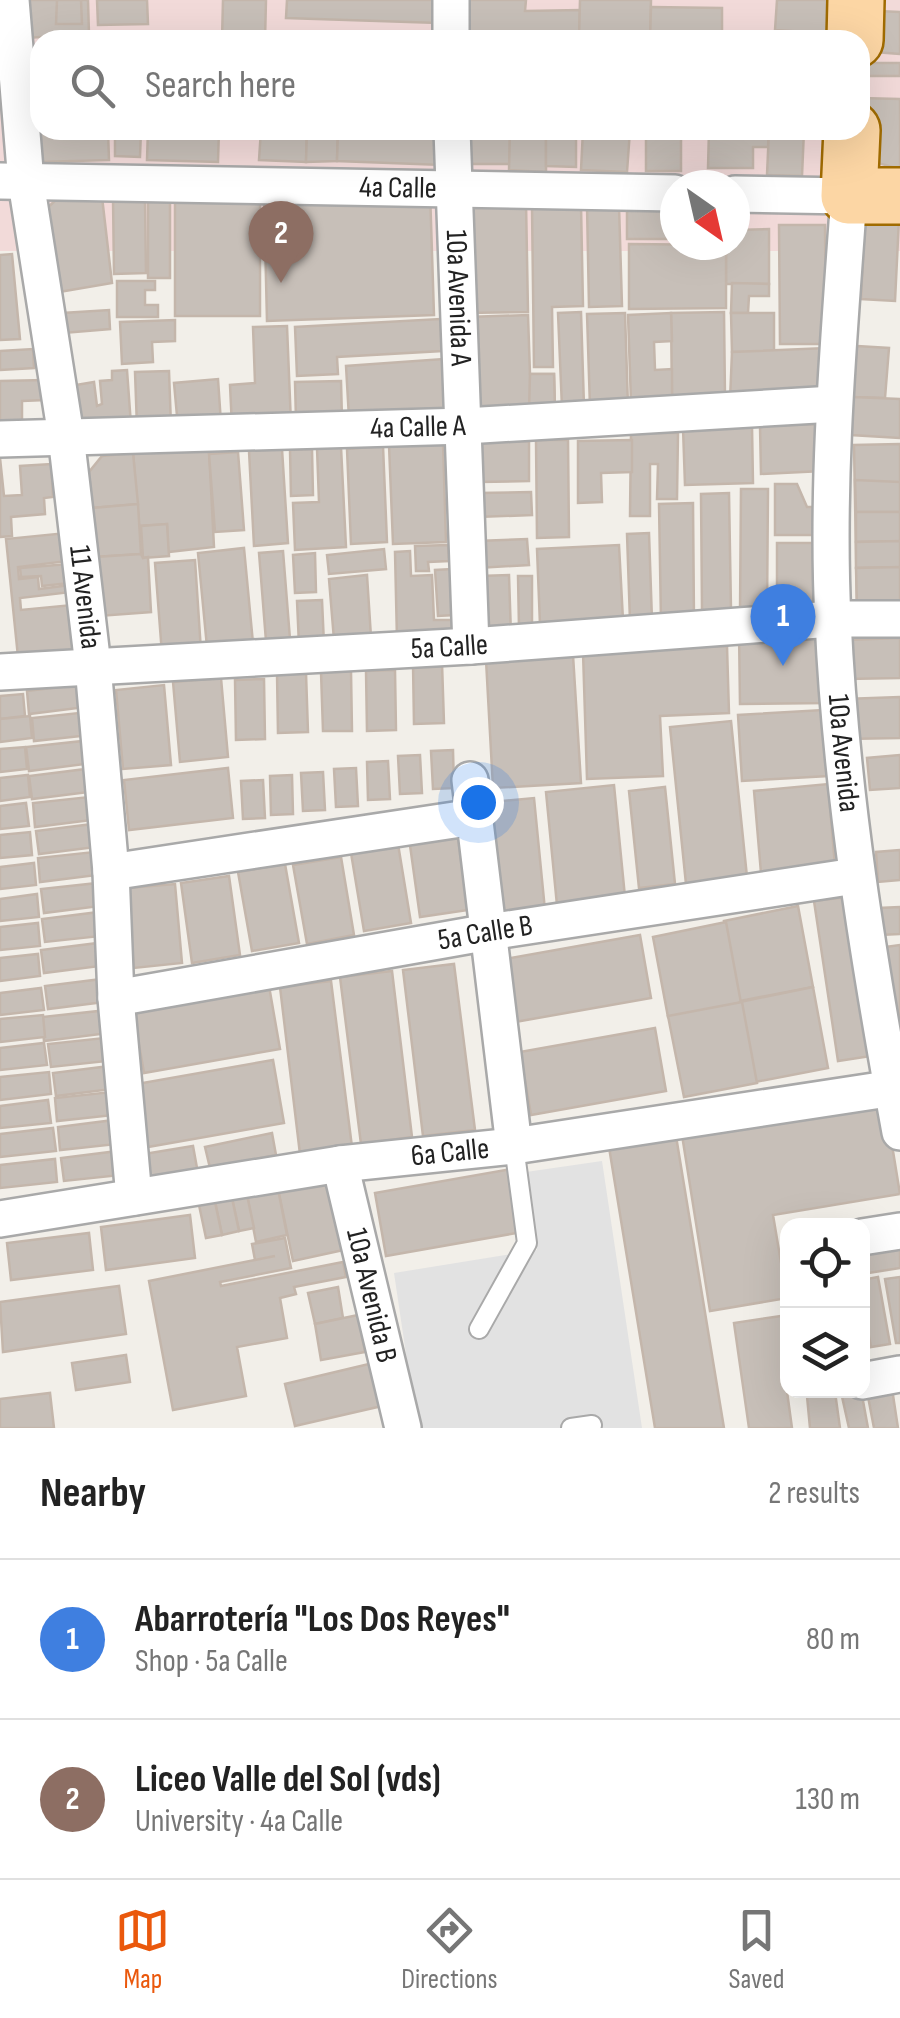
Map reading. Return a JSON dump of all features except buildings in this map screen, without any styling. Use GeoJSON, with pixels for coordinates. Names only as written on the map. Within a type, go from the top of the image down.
{"type":"FeatureCollection","features":[{"type":"Feature","properties":{"kind":"main road"},"geometry":{"type":"LineString","coordinates":[[854,30],[856,0]]}},
{"type":"Feature","properties":{"kind":"main road","name":"10a Avenida"},"geometry":{"type":"LineString","coordinates":[[855,140],[875,196]]}},
{"type":"Feature","properties":{"kind":"street","name":"11 Avenida"},"geometry":{"type":"LineString","coordinates":[[11,0],[13,182],[66,436],[93,666],[134,1197]]}},
{"type":"Feature","properties":{"kind":"street"},"geometry":{"type":"LineString","coordinates":[[451,0],[451,30]]}},
{"type":"Feature","properties":{"kind":"street","name":"10a Avenida A"},"geometry":{"type":"LineString","coordinates":[[452,140],[471,646]]}},
{"type":"Feature","properties":{"kind":"street","name":"4a Calle"},"geometry":{"type":"LineString","coordinates":[[13,182],[660,193]]}},
{"type":"Feature","properties":{"kind":"street"},"geometry":{"type":"LineString","coordinates":[[750,194],[875,196]]}},
{"type":"Feature","properties":{"kind":"street","name":"10a Avenida"},"geometry":{"type":"LineString","coordinates":[[875,196],[834,404],[832,619],[855,876],[896,1087],[900,1132]]}},
{"type":"Feature","properties":{"kind":"street","name":"4a Calle A"},"geometry":{"type":"LineString","coordinates":[[0,439],[465,426],[834,404]]}},
{"type":"Feature","properties":{"kind":"street","name":"5a Calle"},"geometry":{"type":"LineString","coordinates":[[0,672],[471,646],[832,619],[900,618]]}},
{"type":"Feature","properties":{"kind":"street"},"geometry":{"type":"LineString","coordinates":[[470,780],[514,1146]]}},
{"type":"Feature","properties":{"kind":"street"},"geometry":{"type":"LineString","coordinates":[[111,872],[474,818]]}},
{"type":"Feature","properties":{"kind":"street","name":"5a Calle B"},"geometry":{"type":"LineString","coordinates":[[116,998],[489,932],[855,876]]}},
{"type":"Feature","properties":{"kind":"street","name":"6a Calle"},"geometry":{"type":"LineString","coordinates":[[0,1218],[340,1164],[514,1146],[896,1087]]}},
{"type":"Feature","properties":{"kind":"street","name":"10a Avenida B"},"geometry":{"type":"LineString","coordinates":[[340,1164],[403,1428]]}},
{"type":"Feature","properties":{"kind":"street"},"geometry":{"type":"LineString","coordinates":[[870,1236],[900,1230]]}},
{"type":"Feature","properties":{"kind":"street"},"geometry":{"type":"LineString","coordinates":[[870,1380],[900,1374]]}},
{"type":"Feature","properties":{"kind":"lane"},"geometry":{"type":"LineString","coordinates":[[479,1329],[527,1242],[514,1146]]}},
{"type":"Feature","properties":{"kind":"lane"},"geometry":{"type":"LineString","coordinates":[[572,1428],[592,1425]]}},
{"type":"Feature","properties":{"kind":"shaded area"},"geometry":{"type":"Polygon","coordinates":[[[0,0],[900,0],[900,251],[750,251],[750,170],[660,170],[660,251],[0,251],[0,0]]]}},
{"type":"Feature","properties":{"kind":"shaded area"},"geometry":{"type":"Polygon","coordinates":[[[602,1161],[642,1428],[417,1428],[394,1273],[537,1250],[526,1172],[602,1161]]]}},
{"type":"Feature","properties":{"kind":"place","name":"Liceo Valle del Sol (vds)"},"geometry":{"type":"Point","coordinates":[281,283]}},
{"type":"Feature","properties":{"kind":"place","name":"Abarrotería \"Los Dos Reyes\""},"geometry":{"type":"Point","coordinates":[783,666]}}]}
